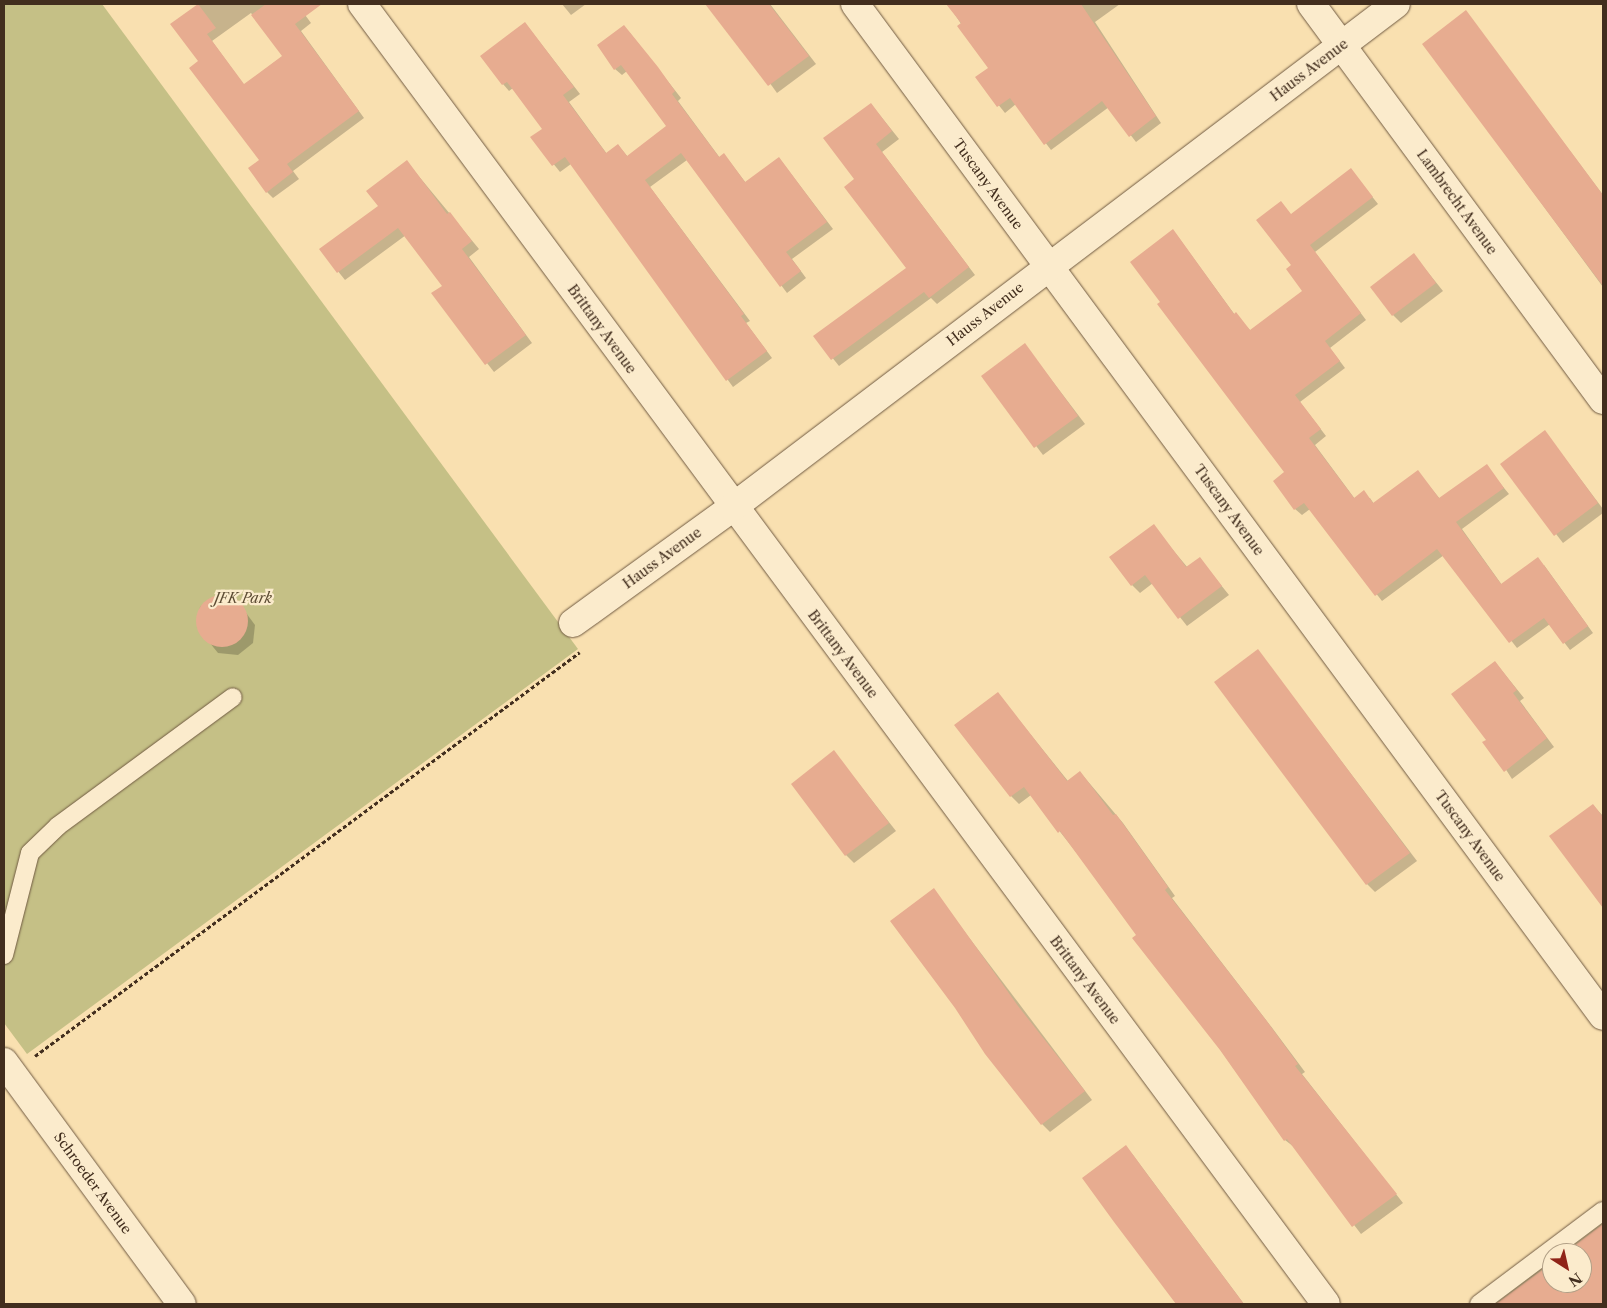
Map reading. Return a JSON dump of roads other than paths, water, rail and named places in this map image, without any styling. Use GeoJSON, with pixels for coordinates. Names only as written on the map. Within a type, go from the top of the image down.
{"type":"FeatureCollection","features":[{"type":"Feature","properties":{"kind":"street","name":"Brittany Avenue"},"geometry":{"type":"LineString","coordinates":[[362,4],[733,507],[1326,1304]]}},
{"type":"Feature","properties":{"kind":"street","name":"Tuscany Avenue"},"geometry":{"type":"LineString","coordinates":[[855,4],[1603,1016]]}},
{"type":"Feature","properties":{"kind":"street","name":"Lambrecht Avenue"},"geometry":{"type":"LineString","coordinates":[[1311,4],[1603,400]]}},
{"type":"Feature","properties":{"kind":"street","name":"Hauss Avenue"},"geometry":{"type":"LineString","coordinates":[[573,623],[733,507],[1048,266],[1396,4]]}},
{"type":"Feature","properties":{"kind":"street","name":"Schroeder Avenue"},"geometry":{"type":"LineString","coordinates":[[4,1062],[182,1304]]}},
{"type":"Feature","properties":{"kind":"lane"},"geometry":{"type":"LineString","coordinates":[[4,955],[30,853],[58,826],[233,697]]}},
{"type":"Feature","properties":{"kind":"lane"},"geometry":{"type":"LineString","coordinates":[[1479,1304],[1603,1211]]}},
{"type":"Feature","properties":{"kind":"park label","name":"JFK Park"},"geometry":{"type":"Point","coordinates":[243,598]}}]}
